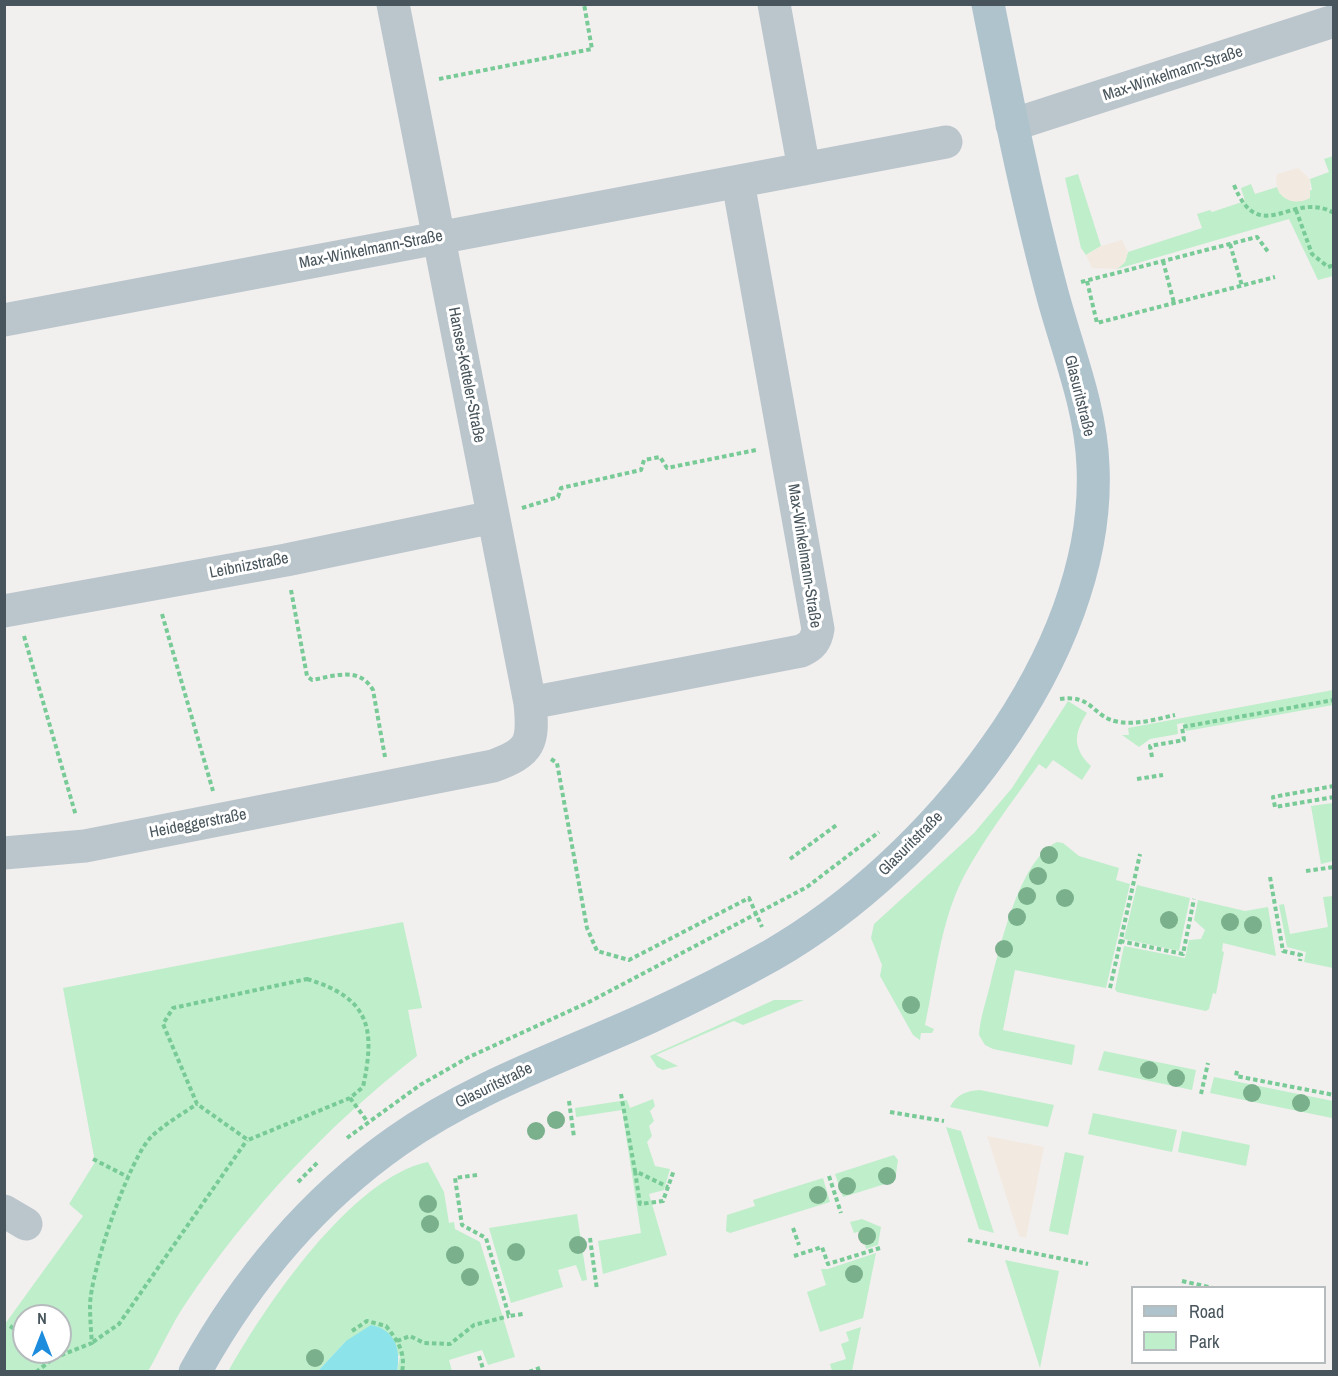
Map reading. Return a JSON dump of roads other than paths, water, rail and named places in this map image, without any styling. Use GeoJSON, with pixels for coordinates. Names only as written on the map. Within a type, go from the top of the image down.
{"type":"FeatureCollection","features":[{"type":"Feature","properties":{"kind":"main road","name":"Glasuritstraße"},"geometry":{"type":"LineString","coordinates":[[195,1371],[242,1294],[323,1201],[364,1165],[443,1111],[523,1070],[651,1017],[775,953],[824,919],[882,874],[930,827],[973,777],[1034,689],[1071,608],[1090,538],[1093,474],[1090,436],[1051,290],[1012,125],[988,4]]}},
{"type":"Feature","properties":{"kind":"street","name":"Hanses-Ketteler-Straße"},"geometry":{"type":"LineString","coordinates":[[393,4],[530,703],[532,736],[528,746]]}},
{"type":"Feature","properties":{"kind":"street"},"geometry":{"type":"LineString","coordinates":[[774,4],[804,169]]}},
{"type":"Feature","properties":{"kind":"street","name":"Max-Winkelmann-Straße"},"geometry":{"type":"LineString","coordinates":[[1012,125],[1324,17]]}},
{"type":"Feature","properties":{"kind":"street","name":"Max-Winkelmann-Straße"},"geometry":{"type":"LineString","coordinates":[[4,320],[946,142]]}},
{"type":"Feature","properties":{"kind":"street","name":"Max-Winkelmann-Straße"},"geometry":{"type":"LineString","coordinates":[[530,703],[801,651],[811,646],[818,629],[738,182]]}},
{"type":"Feature","properties":{"kind":"street","name":"Leibnizstraße"},"geometry":{"type":"LineString","coordinates":[[10,610],[286,560],[493,517]]}},
{"type":"Feature","properties":{"kind":"street","name":"Heideggerstraße"},"geometry":{"type":"LineString","coordinates":[[4,853],[85,846],[493,766],[521,754],[528,746]]}},
{"type":"Feature","properties":{"kind":"water"},"geometry":{"type":"Polygon","coordinates":[[[371,1325],[379,1327],[391,1336],[397,1348],[397,1371],[318,1371],[346,1341],[371,1325]]]}}]}
